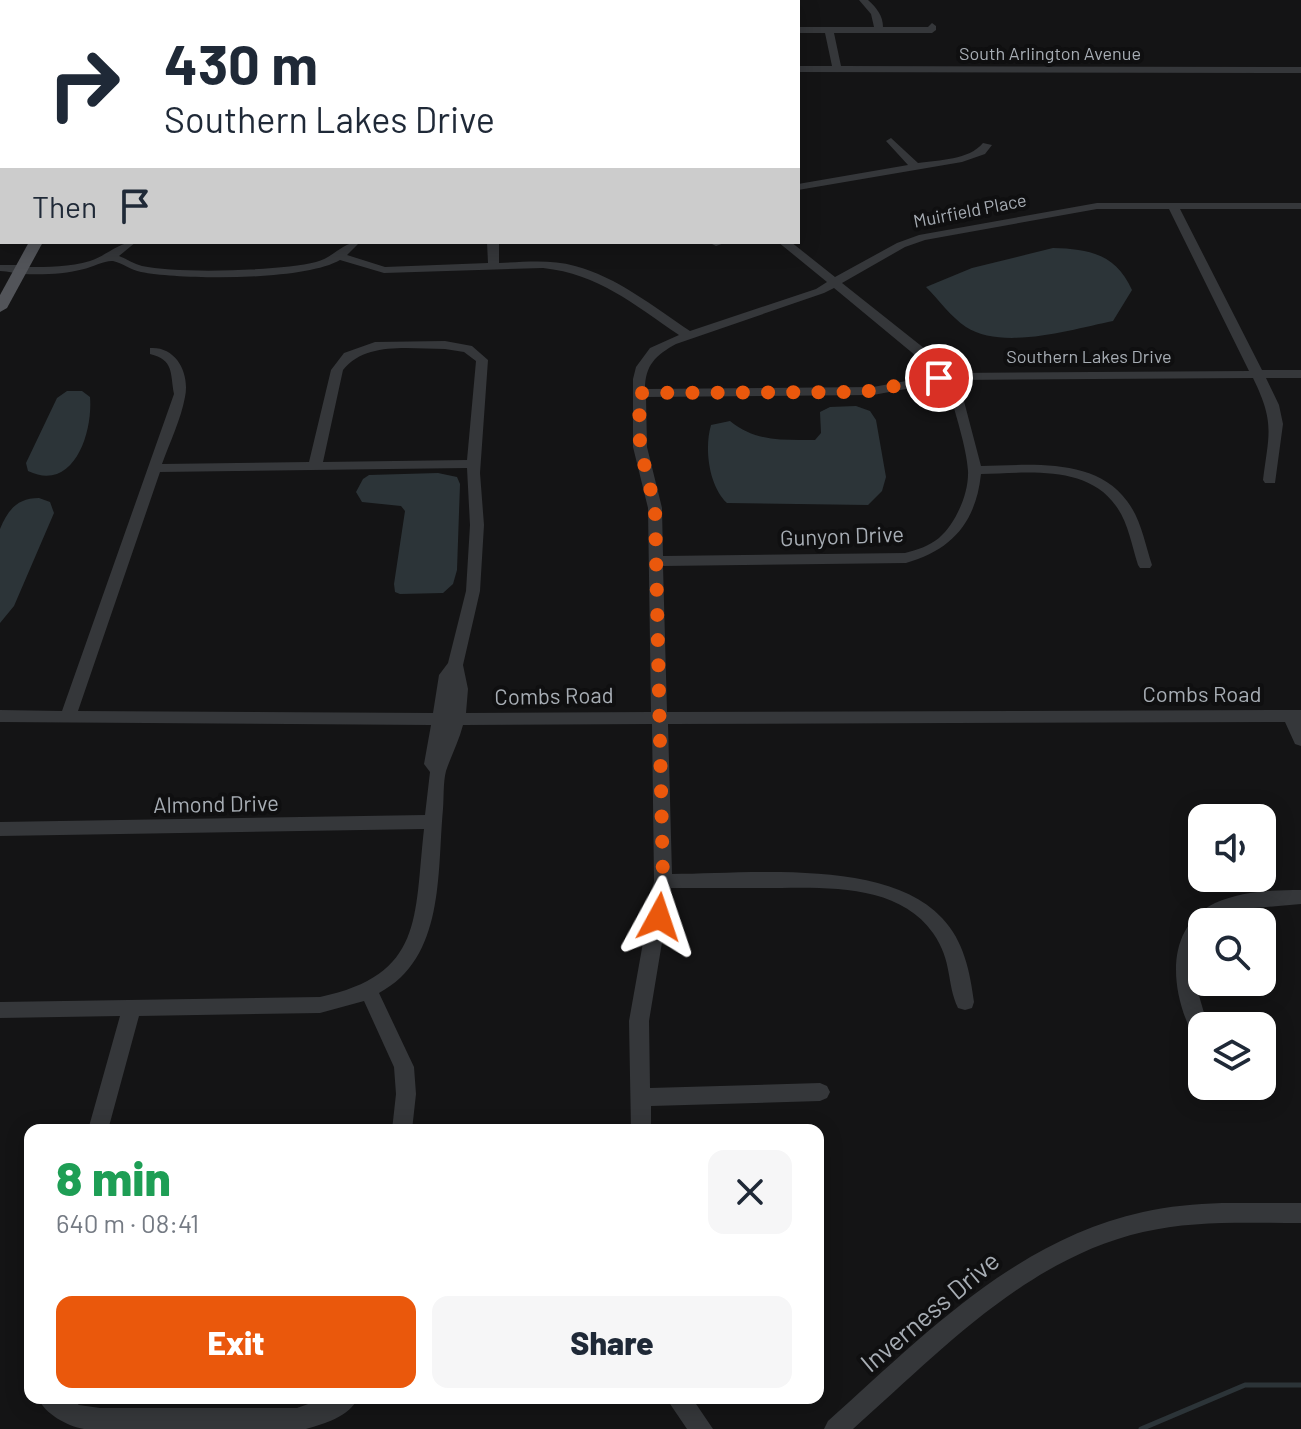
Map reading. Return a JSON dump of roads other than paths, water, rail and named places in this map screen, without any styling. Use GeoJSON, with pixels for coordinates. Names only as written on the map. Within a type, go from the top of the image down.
{"type":"FeatureCollection","features":[{"type":"Feature","properties":{"kind":"main road"},"geometry":{"type":"LineString","coordinates":[[0,308],[35,244]]}},
{"type":"Feature","properties":{"kind":"street"},"geometry":{"type":"LineString","coordinates":[[863,0],[873,8],[879,27]]}},
{"type":"Feature","properties":{"kind":"street"},"geometry":{"type":"LineString","coordinates":[[800,30],[879,27],[932,30],[932,26]]}},
{"type":"Feature","properties":{"kind":"street"},"geometry":{"type":"LineString","coordinates":[[824,31],[825,69]]}},
{"type":"Feature","properties":{"kind":"street"},"geometry":{"type":"LineString","coordinates":[[824,31],[837,69]]}},
{"type":"Feature","properties":{"kind":"street","name":"South Arlington Avenue"},"geometry":{"type":"LineString","coordinates":[[800,69],[1301,70]]}},
{"type":"Feature","properties":{"kind":"street"},"geometry":{"type":"LineString","coordinates":[[891,141],[916,167]]}},
{"type":"Feature","properties":{"kind":"street"},"geometry":{"type":"LineString","coordinates":[[800,187],[968,158],[987,145]]}},
{"type":"Feature","properties":{"kind":"street"},"geometry":{"type":"LineString","coordinates":[[1172,205],[1273,405],[1277,418],[1270,480]]}},
{"type":"Feature","properties":{"kind":"street","name":"Muirfield Place"},"geometry":{"type":"LineString","coordinates":[[639,386],[642,367],[654,351],[688,335],[835,284],[901,245],[923,237],[1093,207],[1301,206]]}},
{"type":"Feature","properties":{"kind":"street"},"geometry":{"type":"LineString","coordinates":[[0,274],[65,269],[113,257],[128,244]]}},
{"type":"Feature","properties":{"kind":"street"},"geometry":{"type":"LineString","coordinates":[[113,257],[140,269],[166,271],[301,269],[325,263],[352,244]]}},
{"type":"Feature","properties":{"kind":"street"},"geometry":{"type":"LineString","coordinates":[[493,244],[494,268]]}},
{"type":"Feature","properties":{"kind":"street"},"geometry":{"type":"LineString","coordinates":[[786,244],[948,376],[975,470],[1054,471],[1083,477],[1101,485],[1113,493],[1126,510],[1145,565]]}},
{"type":"Feature","properties":{"kind":"street"},"geometry":{"type":"LineString","coordinates":[[339,256],[384,270],[551,265],[583,271],[602,279],[688,335]]}},
{"type":"Feature","properties":{"kind":"street"},"geometry":{"type":"LineString","coordinates":[[0,268],[20,271]]}},
{"type":"Feature","properties":{"kind":"street"},"geometry":{"type":"LineString","coordinates":[[315,466],[337,370],[343,360],[357,351],[381,345],[464,347],[476,353],[484,365],[474,464],[477,525],[473,591],[455,665],[447,675],[438,719],[432,764],[438,771]]}},
{"type":"Feature","properties":{"kind":"street"},"geometry":{"type":"LineString","coordinates":[[68,716],[180,394],[175,363],[168,356],[154,351]]}},
{"type":"Feature","properties":{"kind":"street","name":"Southern Lakes Drive"},"geometry":{"type":"LineString","coordinates":[[639,386],[863,392],[948,376],[1301,374]]}},
{"type":"Feature","properties":{"kind":"street"},"geometry":{"type":"LineString","coordinates":[[639,386],[640,447],[654,496],[663,881],[641,1009],[641,1124]]}},
{"type":"Feature","properties":{"kind":"street"},"geometry":{"type":"LineString","coordinates":[[154,468],[474,464]]}},
{"type":"Feature","properties":{"kind":"street","name":"Gunyon Drive"},"geometry":{"type":"LineString","coordinates":[[656,561],[886,561],[916,556],[939,545],[949,534],[970,500],[975,470]]}},
{"type":"Feature","properties":{"kind":"street"},"geometry":{"type":"LineString","coordinates":[[0,1010],[320,1005],[348,1000],[369,991],[402,967],[418,941],[424,913],[438,771],[449,754],[456,719],[461,675],[455,665]]}},
{"type":"Feature","properties":{"kind":"street","name":"Combs Road"},"geometry":{"type":"LineString","coordinates":[[0,716],[438,719],[1296,716]]}},
{"type":"Feature","properties":{"kind":"street"},"geometry":{"type":"LineString","coordinates":[[1296,716],[1301,740]]}},
{"type":"Feature","properties":{"kind":"street","name":"Almond Drive"},"geometry":{"type":"LineString","coordinates":[[0,829],[432,822]]}},
{"type":"Feature","properties":{"kind":"street"},"geometry":{"type":"LineString","coordinates":[[663,881],[844,881],[881,888],[921,910],[946,938],[958,965],[965,1002]]}},
{"type":"Feature","properties":{"kind":"street"},"geometry":{"type":"LineString","coordinates":[[1194,1012],[1184,968],[1187,948],[1202,922],[1219,909],[1239,901],[1301,897]]}},
{"type":"Feature","properties":{"kind":"street"},"geometry":{"type":"LineString","coordinates":[[369,991],[404,1067],[406,1094],[403,1124]]}},
{"type":"Feature","properties":{"kind":"street"},"geometry":{"type":"LineString","coordinates":[[100,1124],[132,1008]]}},
{"type":"Feature","properties":{"kind":"street"},"geometry":{"type":"LineString","coordinates":[[640,1097],[820,1092]]}},
{"type":"Feature","properties":{"kind":"street","name":"Inverness Drive"},"geometry":{"type":"LineString","coordinates":[[836,1429],[992,1293],[1049,1256],[1103,1233],[1160,1219],[1204,1214],[1301,1213]]}},
{"type":"Feature","properties":{"kind":"street"},"geometry":{"type":"LineString","coordinates":[[58,1404],[68,1412],[92,1420],[288,1420],[322,1413],[336,1404]]}},
{"type":"Feature","properties":{"kind":"street"},"geometry":{"type":"LineString","coordinates":[[682,1404],[701,1429]]}},
{"type":"Feature","properties":{"kind":"waterway"},"geometry":{"type":"LineString","coordinates":[[1141,1429],[1245,1385],[1301,1385]]}}]}
